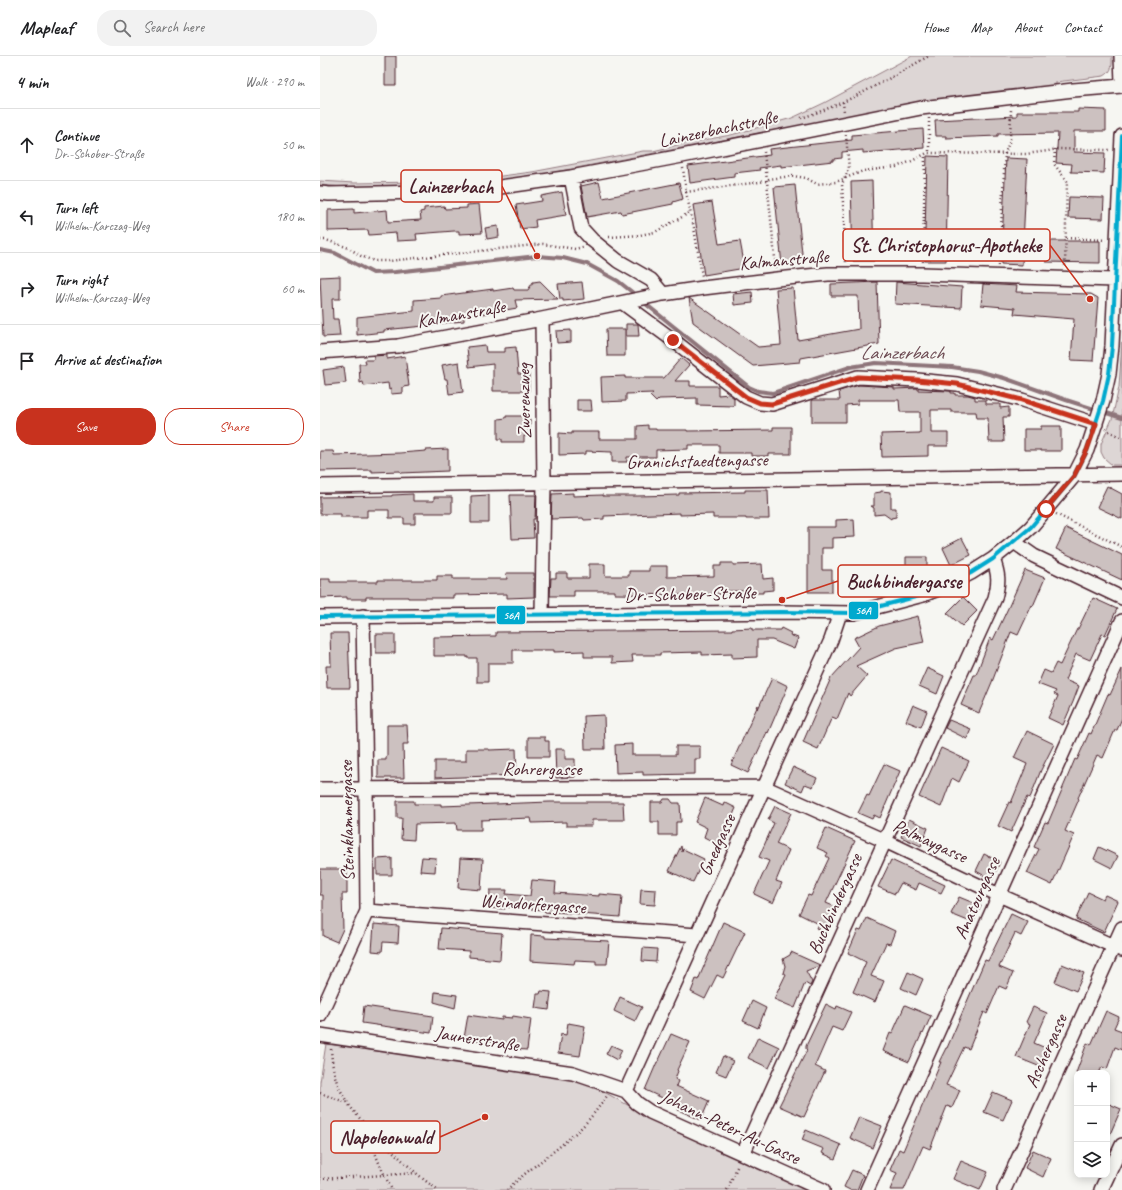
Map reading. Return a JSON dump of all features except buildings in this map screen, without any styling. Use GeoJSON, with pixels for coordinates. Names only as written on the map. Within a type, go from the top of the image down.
{"type":"FeatureCollection","features":[{"type":"Feature","properties":{"kind":"street"},"geometry":{"type":"LineString","coordinates":[[1121,56],[1122,84]]}},
{"type":"Feature","properties":{"kind":"street","name":"Lainzerbachstraße"},"geometry":{"type":"LineString","coordinates":[[320,193],[472,191],[571,177],[846,122],[929,107],[1122,84]]}},
{"type":"Feature","properties":{"kind":"street"},"geometry":{"type":"LineString","coordinates":[[1115,280],[1122,136]]}},
{"type":"Feature","properties":{"kind":"street"},"geometry":{"type":"LineString","coordinates":[[571,177],[581,228],[592,240],[618,261],[651,280],[663,294]]}},
{"type":"Feature","properties":{"kind":"street","name":"Kalmanstraße"},"geometry":{"type":"LineString","coordinates":[[320,352],[398,346],[542,319],[663,294],[828,274],[922,274],[1115,280]]}},
{"type":"Feature","properties":{"kind":"street","name":"Dr.-Schober-Straße"},"geometry":{"type":"LineString","coordinates":[[320,617],[782,612],[854,613],[923,594],[948,585],[993,559],[1014,542],[1031,527],[1074,476],[1087,450],[1097,423],[1109,374],[1112,346],[1115,280]]}},
{"type":"Feature","properties":{"kind":"street"},"geometry":{"type":"LineString","coordinates":[[627,302],[746,397],[760,403],[772,404],[858,377],[917,380],[957,384],[1022,400],[1097,423]]}},
{"type":"Feature","properties":{"kind":"street","name":"Zwerenzweg"},"geometry":{"type":"LineString","coordinates":[[542,319],[544,482],[542,614]]}},
{"type":"Feature","properties":{"kind":"street","name":"Granichstaedtengasse"},"geometry":{"type":"LineString","coordinates":[[320,486],[1074,476],[1122,474]]}},
{"type":"Feature","properties":{"kind":"street"},"geometry":{"type":"LineString","coordinates":[[1014,542],[1034,556],[1122,598]]}},
{"type":"Feature","properties":{"kind":"street","name":"Buchbindergasse"},"geometry":{"type":"LineString","coordinates":[[743,1154],[995,598],[998,584],[998,572],[993,559]]}},
{"type":"Feature","properties":{"kind":"street","name":"Gnedgasse"},"geometry":{"type":"LineString","coordinates":[[626,1091],[831,640],[840,613]]}},
{"type":"Feature","properties":{"kind":"street","name":"Steinklammergasse"},"geometry":{"type":"LineString","coordinates":[[320,1015],[366,911],[366,788],[363,616]]}},
{"type":"Feature","properties":{"kind":"street","name":"Anatourgasse"},"geometry":{"type":"LineString","coordinates":[[867,1190],[1122,621]]}},
{"type":"Feature","properties":{"kind":"street","name":"Palmaygasse"},"geometry":{"type":"LineString","coordinates":[[764,787],[1118,948]]}},
{"type":"Feature","properties":{"kind":"street","name":"Rohrergasse"},"geometry":{"type":"LineString","coordinates":[[320,789],[764,787]]}},
{"type":"Feature","properties":{"kind":"street","name":"Weindorfergasse"},"geometry":{"type":"LineString","coordinates":[[366,911],[697,935]]}},
{"type":"Feature","properties":{"kind":"street","name":"Aschergasse"},"geometry":{"type":"LineString","coordinates":[[1004,1190],[1118,948],[1122,928]]}},
{"type":"Feature","properties":{"kind":"street","name":"Jaunerstraße"},"geometry":{"type":"LineString","coordinates":[[326,1036],[573,1073],[626,1091]]}},
{"type":"Feature","properties":{"kind":"street","name":"Johann-Peter-Au-Gasse"},"geometry":{"type":"LineString","coordinates":[[626,1091],[637,1103],[650,1112],[823,1190]]}},
{"type":"Feature","properties":{"kind":"street"},"geometry":{"type":"LineString","coordinates":[[1101,1190],[1122,1145]]}},
{"type":"Feature","properties":{"kind":"path"},"geometry":{"type":"LineString","coordinates":[[799,118],[831,108],[866,92],[930,56]]}},
{"type":"Feature","properties":{"kind":"path"},"geometry":{"type":"LineString","coordinates":[[999,276],[1005,153],[1010,140],[1011,97]]}},
{"type":"Feature","properties":{"kind":"path"},"geometry":{"type":"LineString","coordinates":[[929,107],[929,153]]}},
{"type":"Feature","properties":{"kind":"path"},"geometry":{"type":"LineString","coordinates":[[846,122],[848,169],[842,184],[847,274]]}},
{"type":"Feature","properties":{"kind":"path"},"geometry":{"type":"LineString","coordinates":[[762,140],[777,279]]}},
{"type":"Feature","properties":{"kind":"path"},"geometry":{"type":"LineString","coordinates":[[1055,149],[1054,164],[1067,181],[1065,278]]}},
{"type":"Feature","properties":{"kind":"path"},"geometry":{"type":"LineString","coordinates":[[686,192],[793,176],[806,178],[817,184],[836,182],[863,171],[896,166],[912,161],[929,153],[1026,154],[1055,149],[1121,151]]}},
{"type":"Feature","properties":{"kind":"path"},"geometry":{"type":"LineString","coordinates":[[922,274],[925,154]]}},
{"type":"Feature","properties":{"kind":"path"},"geometry":{"type":"LineString","coordinates":[[682,156],[686,192],[694,228],[703,288]]}},
{"type":"Feature","properties":{"kind":"path"},"geometry":{"type":"LineString","coordinates":[[320,240],[326,240],[349,248],[361,256],[374,261],[389,261],[543,244],[575,249],[583,248],[592,240],[655,232],[691,212]]}},
{"type":"Feature","properties":{"kind":"path"},"geometry":{"type":"LineString","coordinates":[[1066,238],[1116,241]]}},
{"type":"Feature","properties":{"kind":"path"},"geometry":{"type":"LineString","coordinates":[[1097,423],[1110,433],[1122,438]]}},
{"type":"Feature","properties":{"kind":"path"},"geometry":{"type":"LineString","coordinates":[[1046,509],[1122,548]]}},
{"type":"Feature","properties":{"kind":"path"},"geometry":{"type":"LineString","coordinates":[[326,1036],[331,1047],[333,1070],[336,1081],[347,1102],[370,1130],[416,1173],[439,1190]]}},
{"type":"Feature","properties":{"kind":"path"},"geometry":{"type":"LineString","coordinates":[[507,1190],[582,1128],[607,1096],[612,1087]]}},
{"type":"Feature","properties":{"kind":"path"},"geometry":{"type":"LineString","coordinates":[[320,1093],[347,1102]]}},
{"type":"Feature","properties":{"kind":"path"},"geometry":{"type":"LineString","coordinates":[[370,1130],[372,1144],[392,1190]]}},
{"type":"Feature","properties":{"kind":"path"},"geometry":{"type":"LineString","coordinates":[[727,1190],[743,1154]]}},
{"type":"Feature","properties":{"kind":"path"},"geometry":{"type":"LineString","coordinates":[[320,1179],[416,1173]]}},
{"type":"Feature","properties":{"kind":"shaded area"},"geometry":{"type":"Polygon","coordinates":[[[912,56],[1112,56],[1112,62],[1109,72],[1104,76],[1056,82],[1056,86],[922,102],[519,179],[430,186],[343,187],[320,185],[320,181],[354,183],[479,179],[532,172],[643,151],[653,151],[731,135],[792,118],[824,103],[912,56]]]}},
{"type":"Feature","properties":{"kind":"shaded area"},"geometry":{"type":"Polygon","coordinates":[[[1122,342],[1122,465],[1112,465],[1104,458],[1101,452],[1101,444],[1112,419],[1119,387],[1122,342]]]}},
{"type":"Feature","properties":{"kind":"shaded area"},"geometry":{"type":"Polygon","coordinates":[[[326,1044],[514,1069],[552,1075],[583,1083],[606,1093],[642,1113],[813,1190],[320,1190],[320,1082],[326,1044]]]}},
{"type":"Feature","properties":{"kind":"waterway","name":"Lainzerbach"},"geometry":{"type":"LineString","coordinates":[[320,250],[335,253],[373,273],[395,272],[537,256],[563,258],[587,264],[618,281],[637,296]]}},
{"type":"Feature","properties":{"kind":"waterway","name":"Lainzerbach"},"geometry":{"type":"LineString","coordinates":[[642,301],[749,387],[758,391],[773,393],[850,367],[876,363],[952,367],[978,371],[1004,378],[1122,418]]}},
{"type":"Feature","properties":{"kind":"transit line","name":"56A"},"geometry":{"type":"LineString","coordinates":[[320,617],[782,612],[854,613],[923,595],[948,585],[971,573],[993,559],[1031,527],[1074,476],[1087,450],[1103,401],[1109,374],[1112,346],[1122,136]]}},
{"type":"Feature","properties":{"kind":"place","name":"Lainzerbach"},"geometry":{"type":"Point","coordinates":[537,256]}},
{"type":"Feature","properties":{"kind":"place","name":"St. Christophorus-Apotheke"},"geometry":{"type":"Point","coordinates":[1090,299]}},
{"type":"Feature","properties":{"kind":"place","name":"Buchbindergasse"},"geometry":{"type":"Point","coordinates":[782,600]}},
{"type":"Feature","properties":{"kind":"place","name":"Napoleonwald"},"geometry":{"type":"Point","coordinates":[485,1117]}},
{"type":"Feature","properties":{"kind":"route"},"geometry":{"type":"LineString","coordinates":[[673,340],[746,397],[760,403],[772,404],[858,377],[917,380],[957,384],[1022,400],[1096,424],[1087,450],[1074,476],[1046,509]]}}]}
